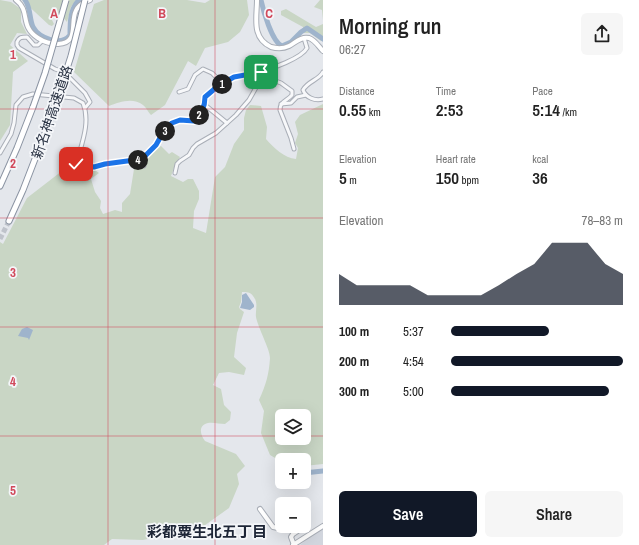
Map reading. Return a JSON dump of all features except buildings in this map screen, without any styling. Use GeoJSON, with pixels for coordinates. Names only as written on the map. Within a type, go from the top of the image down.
{"type":"FeatureCollection","features":[{"type":"Feature","properties":{"kind":"highway","name":"新名神高速道路"},"geometry":{"type":"LineString","coordinates":[[0,186],[33,107],[66,0]]}},
{"type":"Feature","properties":{"kind":"highway","name":"新名神高速道路"},"geometry":{"type":"LineString","coordinates":[[9,221],[23,190],[52,115],[71,56],[85,0]]}},
{"type":"Feature","properties":{"kind":"main road"},"geometry":{"type":"LineString","coordinates":[[16,0],[23,7],[25,12],[24,18],[30,32],[42,41],[56,44],[65,43],[70,40],[73,34],[73,17],[76,10],[83,2],[90,0]]}},
{"type":"Feature","properties":{"kind":"main road"},"geometry":{"type":"LineString","coordinates":[[257,0],[256,30],[262,41],[270,46],[280,49],[288,47],[298,40],[309,38],[323,51]]}},
{"type":"Feature","properties":{"kind":"main road"},"geometry":{"type":"LineString","coordinates":[[260,509],[273,527],[275,527]]}},
{"type":"Feature","properties":{"kind":"main road"},"geometry":{"type":"LineString","coordinates":[[296,533],[292,536],[292,542],[294,545],[323,526]]}},
{"type":"Feature","properties":{"kind":"street"},"geometry":{"type":"LineString","coordinates":[[42,41],[38,45],[34,45],[27,37],[23,37],[18,39],[17,42],[19,48],[55,69],[64,72],[89,99],[90,102],[85,108]]}},
{"type":"Feature","properties":{"kind":"street"},"geometry":{"type":"LineString","coordinates":[[0,153],[11,134],[16,105],[23,97],[33,94],[74,98],[83,103],[86,120],[76,164],[94,167],[142,159],[156,145],[165,129],[172,123],[180,120],[194,121],[205,105],[205,97],[218,86],[239,75],[261,74],[298,56],[307,48],[304,38]]}},
{"type":"Feature","properties":{"kind":"street"},"geometry":{"type":"LineString","coordinates":[[179,92],[188,89],[195,75],[203,69],[212,73],[223,84]]}},
{"type":"Feature","properties":{"kind":"street"},"geometry":{"type":"LineString","coordinates":[[323,72],[304,88],[306,95],[313,100],[323,99]]}},
{"type":"Feature","properties":{"kind":"street"},"geometry":{"type":"LineString","coordinates":[[261,74],[281,83],[292,91],[292,96],[281,104],[280,110],[294,149]]}},
{"type":"Feature","properties":{"kind":"street"},"geometry":{"type":"LineString","coordinates":[[175,173],[177,164],[189,155],[197,144],[216,133],[249,100],[261,74]]}},
{"type":"Feature","properties":{"kind":"street"},"geometry":{"type":"LineString","coordinates":[[281,104],[291,103],[297,97],[306,95]]}},
{"type":"Feature","properties":{"kind":"street"},"geometry":{"type":"LineString","coordinates":[[205,105],[227,123]]}},
{"type":"Feature","properties":{"kind":"street"},"geometry":{"type":"LineString","coordinates":[[142,159],[144,166]]}},
{"type":"Feature","properties":{"kind":"shaded area"},"geometry":{"type":"Polygon","coordinates":[[[323,529],[323,545],[300,545],[317,531],[323,529]]]}},
{"type":"Feature","properties":{"kind":"green space"},"geometry":{"type":"Polygon","coordinates":[[[0,0],[11,2],[21,9],[21,22],[27,34],[17,33],[10,45],[28,61],[13,72],[10,125],[0,141],[0,0]]]}},
{"type":"Feature","properties":{"kind":"green space"},"geometry":{"type":"Polygon","coordinates":[[[22,0],[76,0],[71,7],[67,22],[61,15],[57,15],[52,20],[54,24],[52,26],[49,25],[22,0]]]}},
{"type":"Feature","properties":{"kind":"green space"},"geometry":{"type":"Polygon","coordinates":[[[104,0],[187,0],[205,3],[210,0],[247,0],[249,15],[240,32],[228,42],[205,48],[196,66],[188,61],[165,105],[151,115],[144,106],[135,101],[122,102],[109,106],[74,72],[94,4],[104,0]]]}},
{"type":"Feature","properties":{"kind":"green space"},"geometry":{"type":"Polygon","coordinates":[[[320,0],[323,0],[323,20],[322,10],[314,7],[320,0]]]}},
{"type":"Feature","properties":{"kind":"green space"},"geometry":{"type":"Polygon","coordinates":[[[286,9],[316,27],[323,24],[323,40],[321,41],[310,33],[303,33],[303,27],[281,15],[281,11],[286,9]]]}},
{"type":"Feature","properties":{"kind":"green space"},"geometry":{"type":"Polygon","coordinates":[[[323,104],[323,464],[311,465],[311,453],[275,453],[275,458],[270,455],[261,433],[264,411],[259,400],[268,374],[270,358],[257,322],[255,299],[250,293],[242,292],[239,307],[244,312],[237,333],[234,357],[246,368],[244,375],[229,372],[219,373],[213,385],[221,389],[224,405],[231,412],[230,420],[225,424],[208,423],[201,428],[202,436],[205,441],[236,454],[245,466],[237,474],[239,484],[229,508],[194,533],[186,535],[166,535],[143,540],[112,539],[104,545],[0,545],[0,242],[3,244],[27,198],[71,164],[92,168],[99,173],[91,179],[95,192],[101,201],[100,208],[103,214],[115,210],[122,212],[122,203],[130,194],[134,169],[139,162],[144,162],[147,153],[161,146],[169,154],[172,152],[180,157],[171,176],[183,182],[188,179],[193,179],[199,191],[199,199],[194,211],[193,228],[206,233],[215,177],[225,167],[234,144],[244,130],[244,118],[246,110],[250,105],[261,106],[267,127],[266,139],[283,155],[296,159],[298,148],[295,143],[298,134],[295,122],[300,115],[323,104]]]}},
{"type":"Feature","properties":{"kind":"water"},"geometry":{"type":"Polygon","coordinates":[[[246,293],[254,305],[254,307],[250,310],[240,308],[242,295],[246,293]]]}},
{"type":"Feature","properties":{"kind":"water"},"geometry":{"type":"Polygon","coordinates":[[[27,327],[33,330],[29,340],[28,338],[18,336],[22,329],[27,327]]]}},
{"type":"Feature","properties":{"kind":"waterway"},"geometry":{"type":"LineString","coordinates":[[25,0],[33,27],[36,31],[45,38],[56,41],[66,39],[70,35],[70,21],[72,12],[79,0]]}},
{"type":"Feature","properties":{"kind":"waterway"},"geometry":{"type":"LineString","coordinates":[[261,0],[271,32],[278,43],[282,46],[291,42],[307,28],[323,39]]}},
{"type":"Feature","properties":{"kind":"waterway"},"geometry":{"type":"LineString","coordinates":[[311,472],[323,471]]}},
{"type":"Feature","properties":{"kind":"tunnel"},"geometry":{"type":"LineString","coordinates":[[0,239],[9,221]]}},
{"type":"Feature","properties":{"kind":"district","name":"彩都粟生北五丁目"},"geometry":{"type":"Point","coordinates":[207,532]}},
{"type":"Feature","properties":{"kind":"route"},"geometry":{"type":"LineString","coordinates":[[76,164],[94,167],[142,159],[156,145],[165,129],[172,123],[180,120],[194,121],[205,105],[205,97],[218,86],[239,75],[261,72]]}}]}
